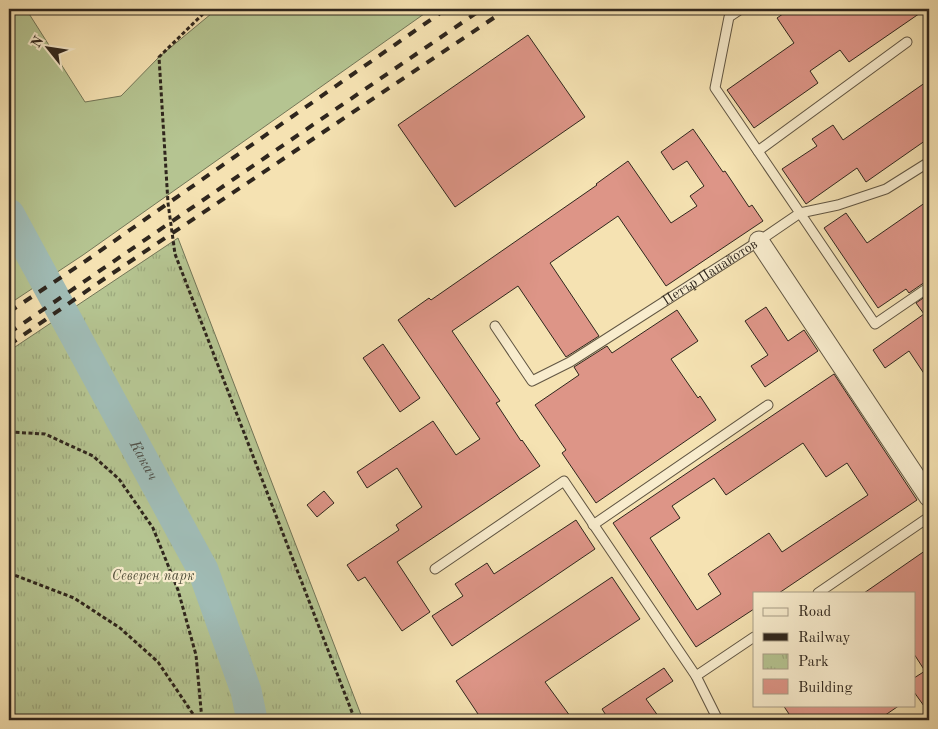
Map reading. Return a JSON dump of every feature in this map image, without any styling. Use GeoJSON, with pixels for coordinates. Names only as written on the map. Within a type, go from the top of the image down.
{"type":"FeatureCollection","features":[{"type":"Feature","properties":{"kind":"street","name":"Петър Панайотов"},"geometry":{"type":"LineString","coordinates":[[759,241],[928,492]]}},
{"type":"Feature","properties":{"kind":"lane"},"geometry":{"type":"LineString","coordinates":[[741,9],[729,17],[715,88],[875,324],[929,287]]}},
{"type":"Feature","properties":{"kind":"lane"},"geometry":{"type":"LineString","coordinates":[[758,151],[907,42]]}},
{"type":"Feature","properties":{"kind":"lane"},"geometry":{"type":"LineString","coordinates":[[759,241],[800,213],[838,205],[886,189],[929,162]]}},
{"type":"Feature","properties":{"kind":"lane","name":"Петър Панайотов"},"geometry":{"type":"LineString","coordinates":[[495,326],[532,381],[570,362],[759,241]]}},
{"type":"Feature","properties":{"kind":"lane"},"geometry":{"type":"LineString","coordinates":[[593,524],[768,405]]}},
{"type":"Feature","properties":{"kind":"lane"},"geometry":{"type":"LineString","coordinates":[[435,569],[564,482],[696,676],[718,720]]}},
{"type":"Feature","properties":{"kind":"lane"},"geometry":{"type":"LineString","coordinates":[[819,592],[929,517]]}},
{"type":"Feature","properties":{"kind":"lane"},"geometry":{"type":"LineString","coordinates":[[696,676],[753,638]]}},
{"type":"Feature","properties":{"kind":"path"},"geometry":{"type":"LineString","coordinates":[[208,9],[159,57],[168,203],[175,254],[355,720]]}},
{"type":"Feature","properties":{"kind":"path"},"geometry":{"type":"LineString","coordinates":[[9,432],[45,434],[92,456],[119,479],[152,528],[178,590],[196,655],[202,720]]}},
{"type":"Feature","properties":{"kind":"path"},"geometry":{"type":"LineString","coordinates":[[9,573],[74,598],[120,628],[158,662],[197,720]]}},
{"type":"Feature","properties":{"kind":"green space"},"geometry":{"type":"Polygon","coordinates":[[[9,9],[26,9],[85,102],[121,96],[159,57],[217,9],[431,9],[83,255],[9,304],[9,9]]]}},
{"type":"Feature","properties":{"kind":"green space","name":"Северен парк"},"geometry":{"type":"Polygon","coordinates":[[[178,238],[363,720],[9,720],[9,351],[178,238]]]}},
{"type":"Feature","properties":{"kind":"building"},"geometry":{"type":"Polygon","coordinates":[[[790,9],[926,9],[849,62],[840,50],[810,71],[818,83],[754,128],[727,90],[794,43],[777,18],[790,9]]]}},
{"type":"Feature","properties":{"kind":"building"},"geometry":{"type":"Polygon","coordinates":[[[528,35],[585,117],[455,207],[398,125],[528,35]]]}},
{"type":"Feature","properties":{"kind":"building"},"geometry":{"type":"Polygon","coordinates":[[[929,80],[929,138],[866,182],[857,168],[806,204],[782,169],[817,146],[812,139],[833,125],[843,140],[929,80]]]}},
{"type":"Feature","properties":{"kind":"building"},"geometry":{"type":"Polygon","coordinates":[[[693,129],[749,207],[752,205],[763,221],[666,286],[618,216],[550,263],[599,336],[566,357],[518,286],[452,331],[500,401],[496,403],[540,466],[397,562],[430,612],[402,631],[365,577],[358,581],[347,565],[399,530],[396,525],[422,507],[397,468],[367,488],[357,472],[433,421],[456,455],[480,439],[398,320],[429,298],[431,300],[597,185],[628,161],[671,223],[697,206],[690,196],[704,186],[687,161],[673,170],[661,152],[693,129]]]}},
{"type":"Feature","properties":{"kind":"building"},"geometry":{"type":"Polygon","coordinates":[[[929,200],[929,281],[909,293],[906,289],[878,308],[824,228],[846,213],[867,243],[929,200]]]}},
{"type":"Feature","properties":{"kind":"building"},"geometry":{"type":"Polygon","coordinates":[[[929,294],[929,381],[909,351],[885,368],[873,350],[924,314],[916,303],[929,294]]]}},
{"type":"Feature","properties":{"kind":"building"},"geometry":{"type":"Polygon","coordinates":[[[766,307],[788,341],[804,330],[818,351],[765,387],[751,366],[768,355],[745,321],[766,307]]]}},
{"type":"Feature","properties":{"kind":"building"},"geometry":{"type":"Polygon","coordinates":[[[677,310],[698,341],[671,359],[716,420],[596,503],[562,453],[566,450],[535,405],[579,375],[574,367],[607,346],[612,353],[677,310]]]}},
{"type":"Feature","properties":{"kind":"building"},"geometry":{"type":"Polygon","coordinates":[[[383,344],[420,398],[400,412],[363,358],[383,344]]]}},
{"type":"Feature","properties":{"kind":"building"},"geometry":{"type":"Polygon","coordinates":[[[834,374],[917,500],[780,592],[753,592],[753,610],[696,647],[613,523],[834,374]],[[803,443],[726,495],[714,478],[672,506],[680,518],[650,538],[697,610],[721,594],[708,574],[769,533],[782,552],[868,495],[847,463],[826,477],[803,443]]]}},
{"type":"Feature","properties":{"kind":"building"},"geometry":{"type":"Polygon","coordinates":[[[324,491],[334,503],[317,517],[307,505],[324,491]]]}},
{"type":"Feature","properties":{"kind":"building"},"geometry":{"type":"Polygon","coordinates":[[[576,520],[595,549],[452,646],[432,616],[463,596],[455,584],[487,563],[494,574],[576,520]]]}},
{"type":"Feature","properties":{"kind":"building"},"geometry":{"type":"Polygon","coordinates":[[[929,548],[929,713],[916,695],[916,677],[925,671],[916,657],[916,592],[865,592],[929,548]]]}},
{"type":"Feature","properties":{"kind":"building"},"geometry":{"type":"Polygon","coordinates":[[[612,577],[640,619],[545,682],[573,720],[482,720],[456,681],[612,577]]]}},
{"type":"Feature","properties":{"kind":"building"},"geometry":{"type":"Polygon","coordinates":[[[664,668],[673,681],[646,699],[661,720],[609,720],[602,709],[664,668]]]}},
{"type":"Feature","properties":{"kind":"building"},"geometry":{"type":"Polygon","coordinates":[[[784,706],[899,706],[878,720],[793,720],[784,706]]]}},
{"type":"Feature","properties":{"kind":"waterway","name":"Какач"},"geometry":{"type":"LineString","coordinates":[[9,214],[203,570],[246,691],[252,720]]}},
{"type":"Feature","properties":{"kind":"railway"},"geometry":{"type":"LineString","coordinates":[[9,312],[87,260],[446,9]]}},
{"type":"Feature","properties":{"kind":"railway"},"geometry":{"type":"LineString","coordinates":[[9,333],[482,9]]}},
{"type":"Feature","properties":{"kind":"railway"},"geometry":{"type":"LineString","coordinates":[[9,345],[101,281],[507,9]]}}]}
